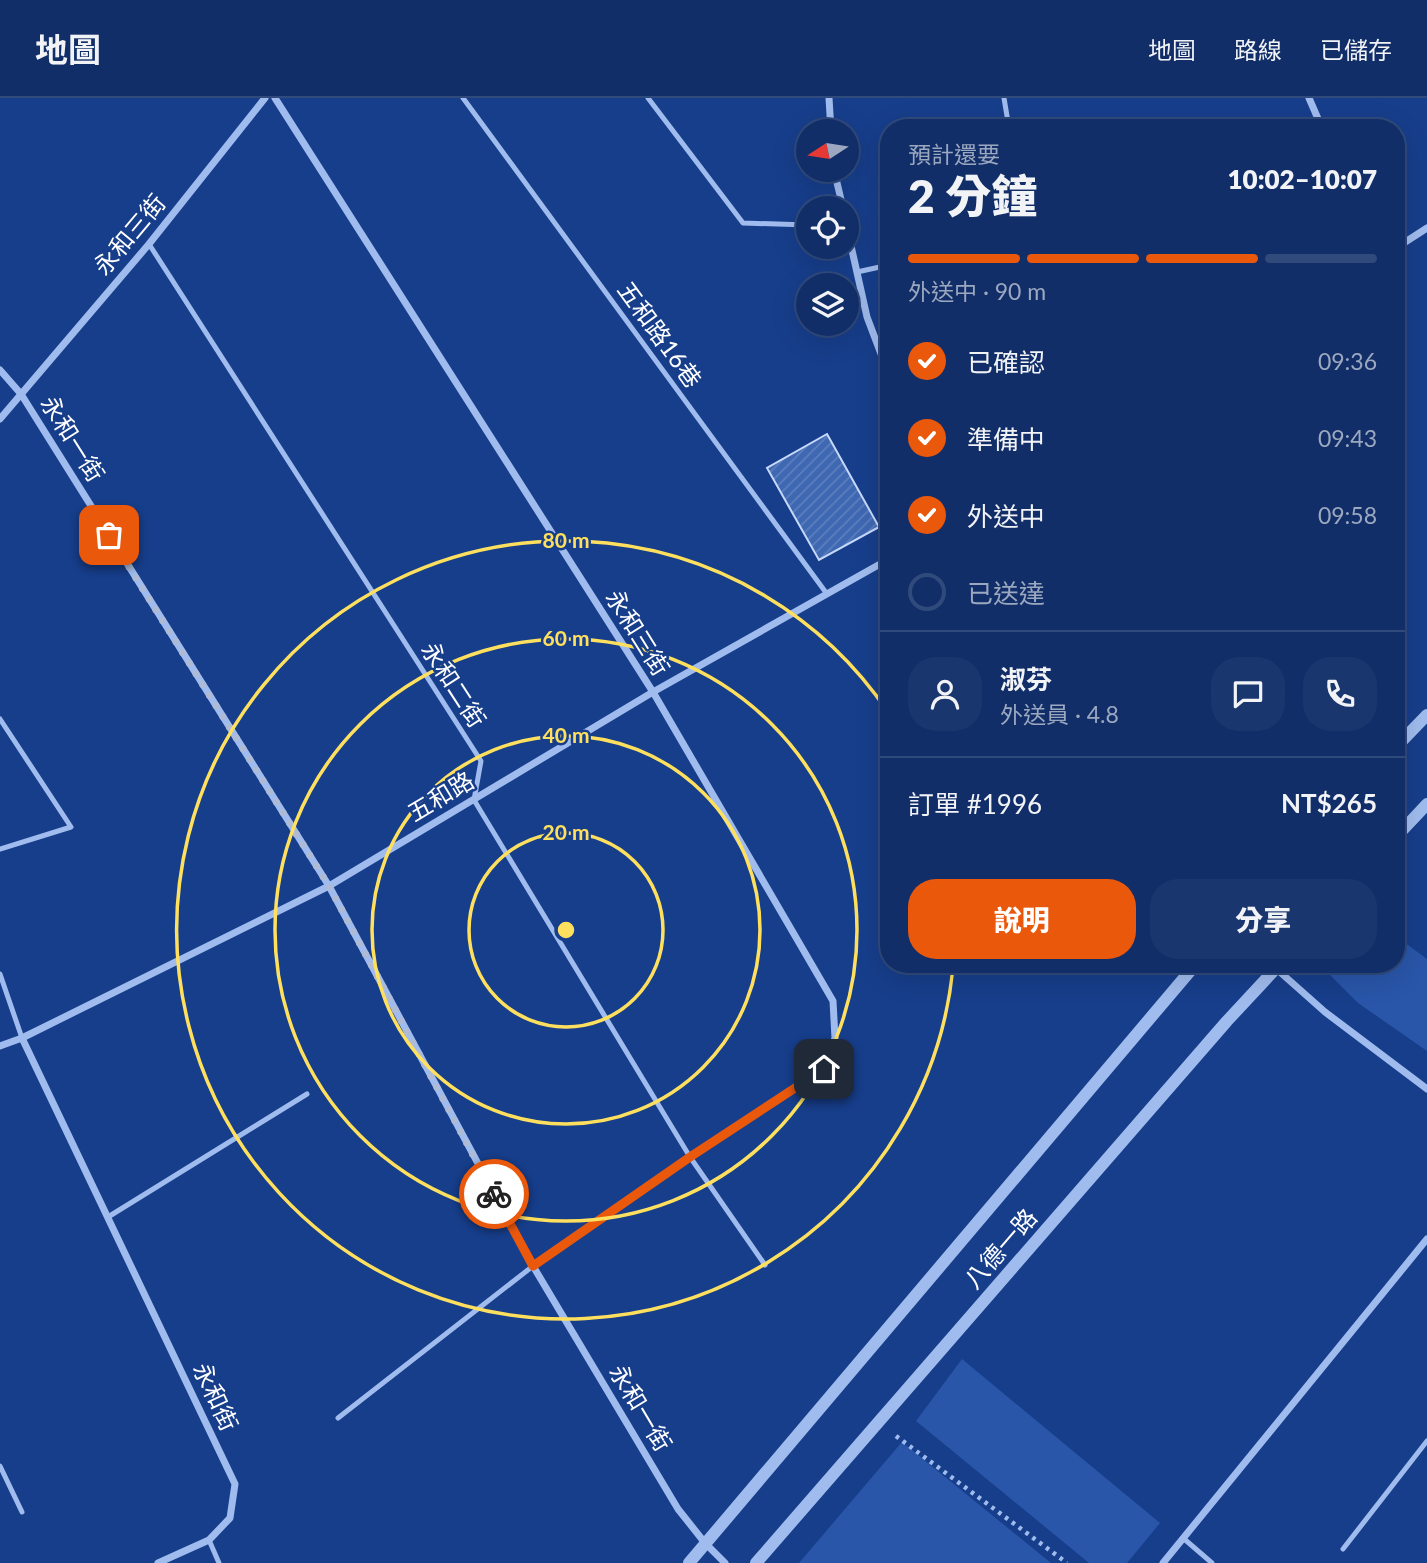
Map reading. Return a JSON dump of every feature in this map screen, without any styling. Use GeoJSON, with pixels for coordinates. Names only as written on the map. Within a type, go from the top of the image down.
{"type":"FeatureCollection","features":[{"type":"Feature","properties":{"kind":"street","name":"永和三街"},"geometry":{"type":"LineString","coordinates":[[21,394],[149,244],[265,98]]}},
{"type":"Feature","properties":{"kind":"street","name":"永和三街"},"geometry":{"type":"LineString","coordinates":[[275,98],[653,692],[832,1001],[835,1038],[824,1069],[690,1157]]}},
{"type":"Feature","properties":{"kind":"street"},"geometry":{"type":"LineString","coordinates":[[829,98],[830,119]]}},
{"type":"Feature","properties":{"kind":"street"},"geometry":{"type":"LineString","coordinates":[[1310,98],[1318,119]]}},
{"type":"Feature","properties":{"kind":"street"},"geometry":{"type":"LineString","coordinates":[[1405,242],[1427,228]]}},
{"type":"Feature","properties":{"kind":"street"},"geometry":{"type":"LineString","coordinates":[[854,259],[867,317],[880,351]]}},
{"type":"Feature","properties":{"kind":"street","name":"永和一街"},"geometry":{"type":"LineString","coordinates":[[0,370],[21,394],[329,886],[533,1266],[678,1509],[705,1544],[725,1563]]}},
{"type":"Feature","properties":{"kind":"street","name":"永和一街"},"geometry":{"type":"LineString","coordinates":[[0,419],[21,394]]}},
{"type":"Feature","properties":{"kind":"street","name":"五和路"},"geometry":{"type":"LineString","coordinates":[[0,1046],[22,1038],[329,886],[653,692],[880,564]]}},
{"type":"Feature","properties":{"kind":"street"},"geometry":{"type":"LineString","coordinates":[[1405,738],[1427,715]]}},
{"type":"Feature","properties":{"kind":"street"},"geometry":{"type":"LineString","coordinates":[[1405,827],[1427,804]]}},
{"type":"Feature","properties":{"kind":"street","name":"八德一路"},"geometry":{"type":"LineString","coordinates":[[690,1563],[1188,973]]}},
{"type":"Feature","properties":{"kind":"street","name":"八德一路"},"geometry":{"type":"LineString","coordinates":[[756,1563],[1269,973]]}},
{"type":"Feature","properties":{"kind":"street"},"geometry":{"type":"LineString","coordinates":[[1283,973],[1325,1012],[1427,1089]]}},
{"type":"Feature","properties":{"kind":"street","name":"永和街"},"geometry":{"type":"LineString","coordinates":[[22,1038],[235,1484],[230,1518],[209,1540],[159,1563]]}},
{"type":"Feature","properties":{"kind":"street"},"geometry":{"type":"LineString","coordinates":[[533,1266],[690,1157]]}},
{"type":"Feature","properties":{"kind":"street"},"geometry":{"type":"LineString","coordinates":[[1163,1563],[1427,1239]]}},
{"type":"Feature","properties":{"kind":"lane","name":"五和路16巷"},"geometry":{"type":"LineString","coordinates":[[463,98],[827,594]]}},
{"type":"Feature","properties":{"kind":"lane"},"geometry":{"type":"LineString","coordinates":[[648,98],[743,223],[796,225]]}},
{"type":"Feature","properties":{"kind":"lane"},"geometry":{"type":"LineString","coordinates":[[1004,98],[1008,119]]}},
{"type":"Feature","properties":{"kind":"lane","name":"永和二街"},"geometry":{"type":"LineString","coordinates":[[149,244],[481,761],[474,800]]}},
{"type":"Feature","properties":{"kind":"lane"},"geometry":{"type":"LineString","coordinates":[[857,272],[880,267]]}},
{"type":"Feature","properties":{"kind":"lane"},"geometry":{"type":"LineString","coordinates":[[0,719],[71,827],[0,849]]}},
{"type":"Feature","properties":{"kind":"lane"},"geometry":{"type":"LineString","coordinates":[[1405,729],[1410,733]]}},
{"type":"Feature","properties":{"kind":"lane"},"geometry":{"type":"LineString","coordinates":[[474,800],[690,1157],[765,1265]]}},
{"type":"Feature","properties":{"kind":"lane"},"geometry":{"type":"LineString","coordinates":[[0,974],[22,1038]]}},
{"type":"Feature","properties":{"kind":"lane"},"geometry":{"type":"LineString","coordinates":[[108,1217],[307,1094]]}},
{"type":"Feature","properties":{"kind":"lane"},"geometry":{"type":"LineString","coordinates":[[338,1418],[533,1266]]}},
{"type":"Feature","properties":{"kind":"lane"},"geometry":{"type":"LineString","coordinates":[[1343,1549],[1427,1441]]}},
{"type":"Feature","properties":{"kind":"lane"},"geometry":{"type":"LineString","coordinates":[[0,1466],[22,1512]]}},
{"type":"Feature","properties":{"kind":"lane"},"geometry":{"type":"LineString","coordinates":[[1183,1538],[1212,1563]]}},
{"type":"Feature","properties":{"kind":"lane"},"geometry":{"type":"LineString","coordinates":[[209,1540],[219,1563]]}},
{"type":"Feature","properties":{"kind":"path"},"geometry":{"type":"LineString","coordinates":[[878,1423],[1066,1563]]}},
{"type":"Feature","properties":{"kind":"shaded area"},"geometry":{"type":"Polygon","coordinates":[[[1405,943],[1427,959],[1427,1051],[1358,1003],[1328,973],[1405,973],[1405,943]]]}},
{"type":"Feature","properties":{"kind":"shaded area"},"geometry":{"type":"Polygon","coordinates":[[[962,1359],[1160,1523],[1127,1563],[1089,1563],[916,1421],[962,1359]]]}},
{"type":"Feature","properties":{"kind":"shaded area"},"geometry":{"type":"Polygon","coordinates":[[[902,1442],[1051,1563],[799,1563],[902,1442]]]}},
{"type":"Feature","properties":{"kind":"building"},"geometry":{"type":"Polygon","coordinates":[[[827,434],[879,527],[819,560],[767,468],[827,434]]]}},
{"type":"Feature","properties":{"kind":"way so far"},"geometry":{"type":"LineString","coordinates":[[109,535],[329,886],[494,1194]]}},
{"type":"Feature","properties":{"kind":"route"},"geometry":{"type":"LineString","coordinates":[[494,1194],[533,1266],[690,1157],[824,1069]]}}]}
